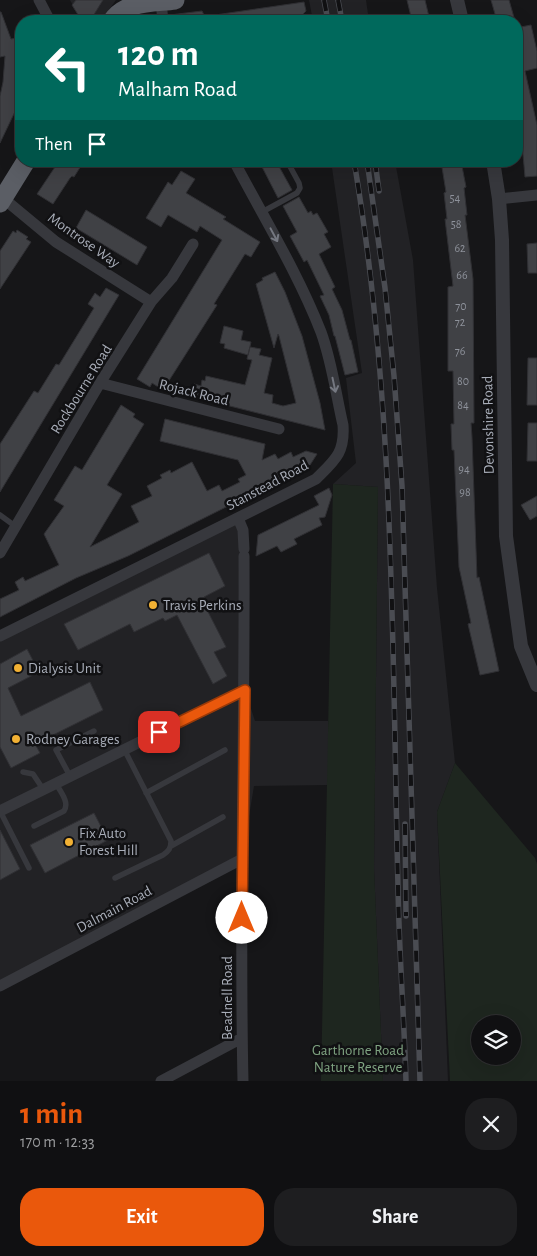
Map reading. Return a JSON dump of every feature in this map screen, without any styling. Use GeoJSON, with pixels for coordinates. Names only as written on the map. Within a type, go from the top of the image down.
{"type":"FeatureCollection","features":[{"type":"Feature","properties":{"kind":"highway"},"geometry":{"type":"LineString","coordinates":[[116,15],[126,4],[168,1]]}},
{"type":"Feature","properties":{"kind":"highway"},"geometry":{"type":"LineString","coordinates":[[2,200],[22,167]]}},
{"type":"Feature","properties":{"kind":"street"},"geometry":{"type":"LineString","coordinates":[[39,0],[47,15]]}},
{"type":"Feature","properties":{"kind":"street"},"geometry":{"type":"LineString","coordinates":[[457,0],[461,15]]}},
{"type":"Feature","properties":{"kind":"street"},"geometry":{"type":"LineString","coordinates":[[164,15],[168,1]]}},
{"type":"Feature","properties":{"kind":"street","name":"Stanstead Road"},"geometry":{"type":"LineString","coordinates":[[0,636],[316,479],[341,450],[344,440],[343,425],[322,334],[310,306],[237,167]]}},
{"type":"Feature","properties":{"kind":"street","name":"Devonshire Road"},"geometry":{"type":"LineString","coordinates":[[494,167],[499,199],[502,240],[506,536],[521,646],[537,685]]}},
{"type":"Feature","properties":{"kind":"street"},"geometry":{"type":"LineString","coordinates":[[499,199],[537,195]]}},
{"type":"Feature","properties":{"kind":"street","name":"Montrose Way"},"geometry":{"type":"LineString","coordinates":[[2,200],[56,242],[151,302]]}},
{"type":"Feature","properties":{"kind":"street","name":"Rockbourne Road"},"geometry":{"type":"LineString","coordinates":[[0,553],[100,383],[151,302],[172,278],[192,244]]}},
{"type":"Feature","properties":{"kind":"street","name":"Rojack Road"},"geometry":{"type":"LineString","coordinates":[[100,383],[279,429]]}},
{"type":"Feature","properties":{"kind":"street","name":"Beadnell Road"},"geometry":{"type":"LineString","coordinates":[[238,518],[243,530],[244,553],[243,1081]]}},
{"type":"Feature","properties":{"kind":"street"},"geometry":{"type":"LineString","coordinates":[[0,811],[55,782],[245,690]]}},
{"type":"Feature","properties":{"kind":"street","name":"Dalmain Road"},"geometry":{"type":"LineString","coordinates":[[0,986],[242,859]]}},
{"type":"Feature","properties":{"kind":"street"},"geometry":{"type":"LineString","coordinates":[[161,1081],[242,1038]]}},
{"type":"Feature","properties":{"kind":"lane"},"geometry":{"type":"LineString","coordinates":[[262,212],[297,193],[300,188],[299,182],[290,167]]}},
{"type":"Feature","properties":{"kind":"lane"},"geometry":{"type":"LineString","coordinates":[[0,516],[16,526]]}},
{"type":"Feature","properties":{"kind":"lane"},"geometry":{"type":"LineString","coordinates":[[70,776],[56,750],[94,731]]}},
{"type":"Feature","properties":{"kind":"lane"},"geometry":{"type":"LineString","coordinates":[[124,749],[171,846]]}},
{"type":"Feature","properties":{"kind":"lane"},"geometry":{"type":"LineString","coordinates":[[146,793],[225,750]]}},
{"type":"Feature","properties":{"kind":"lane"},"geometry":{"type":"LineString","coordinates":[[23,772],[32,774],[42,789]]}},
{"type":"Feature","properties":{"kind":"lane"},"geometry":{"type":"LineString","coordinates":[[34,826],[64,811],[66,807],[66,803],[55,782]]}},
{"type":"Feature","properties":{"kind":"lane"},"geometry":{"type":"LineString","coordinates":[[0,811],[29,868]]}},
{"type":"Feature","properties":{"kind":"lane"},"geometry":{"type":"LineString","coordinates":[[115,878],[163,855],[168,852],[171,846],[223,817]]}},
{"type":"Feature","properties":{"kind":"shaded area"},"geometry":{"type":"Polygon","coordinates":[[[70,0],[116,0],[105,15],[78,15],[70,0]]]}},
{"type":"Feature","properties":{"kind":"shaded area"},"geometry":{"type":"Polygon","coordinates":[[[309,0],[366,0],[368,15],[312,15],[309,0]]]}},
{"type":"Feature","properties":{"kind":"shaded area"},"geometry":{"type":"Polygon","coordinates":[[[332,167],[396,167],[413,260],[437,588],[455,763],[437,812],[448,1081],[383,1081],[374,868],[378,487],[333,484],[356,463],[346,378],[362,373],[332,167]]]}},
{"type":"Feature","properties":{"kind":"shaded area"},"geometry":{"type":"Polygon","coordinates":[[[238,518],[242,525],[245,690],[255,721],[328,721],[328,785],[254,786],[242,859],[0,986],[0,636],[238,518]]]}},
{"type":"Feature","properties":{"kind":"green space","name":"Garthorne Road Nature Reserve"},"geometry":{"type":"Polygon","coordinates":[[[333,484],[378,487],[374,868],[383,1081],[321,1081],[333,484]]]}},
{"type":"Feature","properties":{"kind":"green space"},"geometry":{"type":"Polygon","coordinates":[[[455,763],[535,858],[537,864],[537,1081],[450,1081],[437,812],[455,763]]]}},
{"type":"Feature","properties":{"kind":"building"},"geometry":{"type":"Polygon","coordinates":[[[76,0],[103,0],[94,15],[78,15],[72,5],[76,0]]]}},
{"type":"Feature","properties":{"kind":"building"},"geometry":{"type":"Polygon","coordinates":[[[407,0],[425,0],[429,15],[411,15],[407,0]]]}},
{"type":"Feature","properties":{"kind":"building"},"geometry":{"type":"Polygon","coordinates":[[[491,0],[509,0],[513,15],[495,15],[491,0]]]}},
{"type":"Feature","properties":{"kind":"building"},"geometry":{"type":"Polygon","coordinates":[[[304,2],[306,11],[302,15],[215,15],[304,2]]]}},
{"type":"Feature","properties":{"kind":"building"},"geometry":{"type":"Polygon","coordinates":[[[202,11],[204,15],[170,15],[202,11]]]}},
{"type":"Feature","properties":{"kind":"building"},"geometry":{"type":"Polygon","coordinates":[[[1,12],[11,39],[15,38],[15,112],[0,143],[0,96],[5,56],[0,57],[1,12]]]}},
{"type":"Feature","properties":{"kind":"building"},"geometry":{"type":"Polygon","coordinates":[[[531,25],[537,51],[537,68],[525,71],[537,125],[537,176],[525,177],[523,154],[523,27],[531,25]]]}},
{"type":"Feature","properties":{"kind":"building"},"geometry":{"type":"Polygon","coordinates":[[[55,167],[80,167],[74,177],[70,178],[53,204],[37,194],[55,167]]]}},
{"type":"Feature","properties":{"kind":"building"},"geometry":{"type":"Polygon","coordinates":[[[262,167],[279,167],[292,190],[278,198],[262,167]]]}},
{"type":"Feature","properties":{"kind":"building"},"geometry":{"type":"Polygon","coordinates":[[[442,167],[462,167],[466,187],[464,188],[467,215],[465,215],[473,279],[474,423],[471,423],[477,578],[479,577],[499,671],[480,675],[468,624],[471,623],[459,567],[454,450],[452,450],[451,424],[454,424],[453,371],[448,371],[448,287],[453,286],[445,219],[447,219],[444,193],[446,192],[442,167]]]}},
{"type":"Feature","properties":{"kind":"building"},"geometry":{"type":"Polygon","coordinates":[[[181,171],[195,179],[186,193],[226,217],[223,219],[260,242],[251,257],[245,254],[214,304],[217,305],[163,390],[152,383],[150,387],[137,379],[222,240],[200,226],[197,232],[168,215],[161,227],[146,218],[168,182],[172,185],[181,171]]]}},
{"type":"Feature","properties":{"kind":"building"},"geometry":{"type":"Polygon","coordinates":[[[299,197],[308,213],[311,211],[313,215],[317,213],[328,232],[324,234],[331,247],[319,254],[335,287],[332,289],[342,310],[358,372],[345,375],[329,315],[320,296],[324,295],[307,260],[304,262],[290,236],[297,232],[283,206],[299,197]]]}},
{"type":"Feature","properties":{"kind":"building"},"geometry":{"type":"Polygon","coordinates":[[[86,210],[147,247],[137,265],[76,228],[86,210]]]}},
{"type":"Feature","properties":{"kind":"building"},"geometry":{"type":"Polygon","coordinates":[[[17,230],[28,237],[26,239],[31,242],[0,289],[0,251],[13,231],[16,233],[17,230]]]}},
{"type":"Feature","properties":{"kind":"building"},"geometry":{"type":"Polygon","coordinates":[[[537,243],[537,273],[528,273],[527,244],[537,243]]]}},
{"type":"Feature","properties":{"kind":"building"},"geometry":{"type":"Polygon","coordinates":[[[275,272],[302,336],[320,403],[325,430],[198,398],[198,395],[191,393],[194,384],[201,386],[202,380],[205,381],[206,376],[245,385],[252,360],[247,359],[250,347],[261,349],[259,355],[272,358],[264,393],[273,395],[272,403],[283,406],[296,403],[279,336],[278,334],[274,348],[256,284],[263,280],[262,278],[275,272]]]}},
{"type":"Feature","properties":{"kind":"building"},"geometry":{"type":"Polygon","coordinates":[[[106,288],[119,295],[0,492],[0,444],[34,391],[38,393],[56,364],[59,365],[94,308],[88,304],[95,293],[100,297],[106,288]]]}},
{"type":"Feature","properties":{"kind":"building"},"geometry":{"type":"Polygon","coordinates":[[[224,326],[243,331],[241,340],[251,342],[248,355],[224,348],[225,344],[220,343],[224,326]]]}},
{"type":"Feature","properties":{"kind":"building"},"geometry":{"type":"Polygon","coordinates":[[[528,358],[537,358],[537,405],[527,405],[528,358]]]}},
{"type":"Feature","properties":{"kind":"building"},"geometry":{"type":"Polygon","coordinates":[[[121,405],[135,414],[133,417],[144,424],[107,485],[122,494],[90,547],[139,522],[131,506],[152,496],[147,486],[162,478],[160,475],[170,470],[171,473],[192,462],[207,491],[219,485],[222,491],[240,482],[238,479],[246,475],[238,460],[160,441],[165,419],[265,444],[262,460],[275,454],[278,459],[291,452],[293,457],[306,451],[317,454],[310,465],[128,556],[76,578],[0,617],[0,599],[19,590],[15,582],[23,577],[25,581],[59,565],[44,534],[64,506],[54,500],[75,466],[82,470],[121,405]]]}},
{"type":"Feature","properties":{"kind":"building"},"geometry":{"type":"Polygon","coordinates":[[[528,423],[537,423],[537,461],[527,461],[528,423]]]}},
{"type":"Feature","properties":{"kind":"building"},"geometry":{"type":"Polygon","coordinates":[[[329,488],[332,495],[325,517],[319,518],[322,525],[294,539],[297,544],[281,552],[277,546],[256,556],[258,535],[319,505],[314,496],[329,488]]]}},
{"type":"Feature","properties":{"kind":"building"},"geometry":{"type":"Polygon","coordinates":[[[537,496],[537,516],[530,520],[521,505],[537,496]]]}},
{"type":"Feature","properties":{"kind":"building"},"geometry":{"type":"Polygon","coordinates":[[[209,553],[225,586],[204,597],[206,601],[203,602],[226,647],[214,652],[227,676],[213,684],[177,615],[165,621],[163,618],[134,632],[130,624],[78,650],[64,624],[209,553]]]}},
{"type":"Feature","properties":{"kind":"building"},"geometry":{"type":"Polygon","coordinates":[[[27,649],[39,672],[8,688],[21,716],[90,682],[103,710],[35,744],[40,753],[11,768],[0,747],[0,664],[27,649]]]}},
{"type":"Feature","properties":{"kind":"building","name":"Fix Auto Forest Hill"},"geometry":{"type":"Polygon","coordinates":[[[94,813],[108,840],[45,873],[30,845],[94,813]]]}},
{"type":"Feature","properties":{"kind":"building"},"geometry":{"type":"Polygon","coordinates":[[[0,830],[20,869],[0,880],[0,830]]]}},
{"type":"Feature","properties":{"kind":"railway"},"geometry":{"type":"LineString","coordinates":[[324,0],[327,15]]}},
{"type":"Feature","properties":{"kind":"railway"},"geometry":{"type":"LineString","coordinates":[[338,0],[341,15]]}},
{"type":"Feature","properties":{"kind":"railway"},"geometry":{"type":"LineString","coordinates":[[355,167],[367,251],[384,432],[389,523],[399,911],[406,1081]]}},
{"type":"Feature","properties":{"kind":"railway"},"geometry":{"type":"LineString","coordinates":[[368,167],[385,288],[402,486],[420,1081]]}},
{"type":"Feature","properties":{"kind":"railway"},"geometry":{"type":"LineString","coordinates":[[376,167],[379,191]]}},
{"type":"Feature","properties":{"kind":"railway"},"geometry":{"type":"LineString","coordinates":[[405,824],[406,916]]}},
{"type":"Feature","properties":{"kind":"place","name":"Travis Perkins"},"geometry":{"type":"Point","coordinates":[153,605]}},
{"type":"Feature","properties":{"kind":"place","name":"Dialysis Unit"},"geometry":{"type":"Point","coordinates":[18,668]}},
{"type":"Feature","properties":{"kind":"place","name":"Rodney Garages"},"geometry":{"type":"Point","coordinates":[16,739]}},
{"type":"Feature","properties":{"kind":"place","name":"Fix Auto Forest Hill"},"geometry":{"type":"Point","coordinates":[69,842]}},
{"type":"Feature","properties":{"kind":"route"},"geometry":{"type":"LineString","coordinates":[[159,732],[245,690],[242,918]]}}]}
